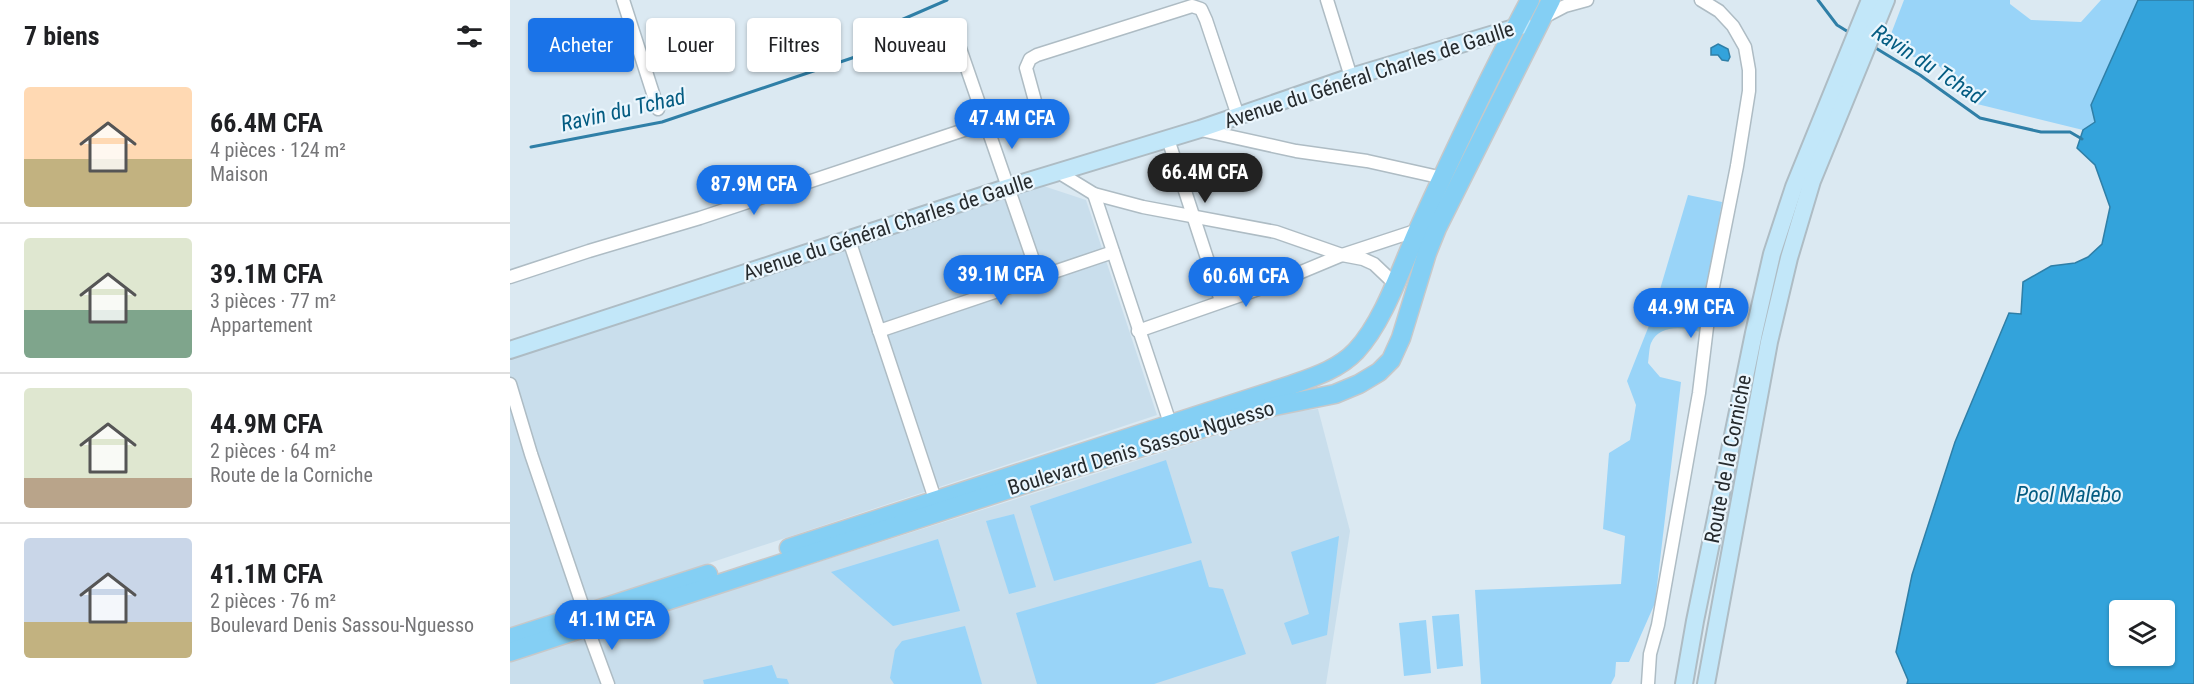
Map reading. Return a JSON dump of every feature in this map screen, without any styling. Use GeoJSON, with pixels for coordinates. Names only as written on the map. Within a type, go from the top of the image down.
{"type":"FeatureCollection","features":[{"type":"Feature","properties":{"kind":"main road","name":"Boulevard Denis Sassou-Nguesso"},"geometry":{"type":"LineString","coordinates":[[937,506],[1170,423],[1291,385],[1336,366],[1356,351],[1371,329],[1395,284],[1418,230],[1530,0]]}},
{"type":"Feature","properties":{"kind":"main road","name":"Boulevard Denis Sassou-Nguesso"},"geometry":{"type":"LineString","coordinates":[[510,638],[586,620],[937,506],[1248,414],[1297,400],[1335,394],[1379,372],[1391,360],[1401,338],[1437,228],[1551,0]]}},
{"type":"Feature","properties":{"kind":"main road","name":"Route de la Corniche"},"geometry":{"type":"LineString","coordinates":[[1684,684],[1772,254],[1794,187],[1870,0]]}},
{"type":"Feature","properties":{"kind":"main road","name":"Route de la Corniche"},"geometry":{"type":"LineString","coordinates":[[1706,684],[1769,342],[1789,258],[1812,181],[1886,0]]}},
{"type":"Feature","properties":{"kind":"main road","name":"Avenue du Général Charles de Gaulle"},"geometry":{"type":"LineString","coordinates":[[510,350],[1010,187],[1200,129],[1351,77],[1515,28],[1541,18]]}},
{"type":"Feature","properties":{"kind":"main road","name":"Boulevard Denis Sassou-Nguesso"},"geometry":{"type":"LineString","coordinates":[[510,652],[586,620]]}},
{"type":"Feature","properties":{"kind":"street"},"geometry":{"type":"LineString","coordinates":[[623,0],[658,109]]}},
{"type":"Feature","properties":{"kind":"street"},"geometry":{"type":"LineString","coordinates":[[1327,0],[1351,77]]}},
{"type":"Feature","properties":{"kind":"street"},"geometry":{"type":"LineString","coordinates":[[1541,18],[1565,6],[1587,0]]}},
{"type":"Feature","properties":{"kind":"street"},"geometry":{"type":"LineString","coordinates":[[1648,684],[1650,654],[1658,625],[1699,393],[1710,302],[1737,166],[1749,91],[1749,70],[1745,47],[1733,26],[1719,11],[1701,0]]}},
{"type":"Feature","properties":{"kind":"street"},"geometry":{"type":"LineString","coordinates":[[510,277],[700,218],[1024,110],[1035,104],[1026,68],[1030,59],[1192,6],[1201,9],[1206,20],[1238,116]]}},
{"type":"Feature","properties":{"kind":"street"},"geometry":{"type":"LineString","coordinates":[[967,67],[1040,277]]}},
{"type":"Feature","properties":{"kind":"street"},"geometry":{"type":"LineString","coordinates":[[1200,129],[1296,151],[1366,162],[1443,178]]}},
{"type":"Feature","properties":{"kind":"street"},"geometry":{"type":"LineString","coordinates":[[1168,139],[1221,301]]}},
{"type":"Feature","properties":{"kind":"street"},"geometry":{"type":"LineString","coordinates":[[1058,172],[1094,194],[1194,218],[1276,232],[1342,255],[1363,259],[1374,264],[1395,284]]}},
{"type":"Feature","properties":{"kind":"street"},"geometry":{"type":"LineString","coordinates":[[1094,194],[1170,423]]}},
{"type":"Feature","properties":{"kind":"street"},"geometry":{"type":"LineString","coordinates":[[1138,331],[1290,277],[1342,255],[1418,230]]}},
{"type":"Feature","properties":{"kind":"street"},"geometry":{"type":"LineString","coordinates":[[849,240],[937,506]]}},
{"type":"Feature","properties":{"kind":"street"},"geometry":{"type":"LineString","coordinates":[[879,331],[1113,252]]}},
{"type":"Feature","properties":{"kind":"street"},"geometry":{"type":"LineString","coordinates":[[510,384],[608,684]]}},
{"type":"Feature","properties":{"kind":"shaded area"},"geometry":{"type":"Polygon","coordinates":[[[1904,0],[2010,0],[2010,4],[2031,20],[2081,22],[2101,0],[2138,0],[2091,105],[2095,122],[2083,130],[1977,104],[1939,66],[1886,47],[1904,0]]]}},
{"type":"Feature","properties":{"kind":"shaded area"},"geometry":{"type":"Polygon","coordinates":[[[1016,177],[1086,200],[1157,415],[510,629],[510,340],[1016,177]]]}},
{"type":"Feature","properties":{"kind":"shaded area"},"geometry":{"type":"Polygon","coordinates":[[[1688,195],[1722,202],[1700,332],[1680,328],[1666,330],[1655,337],[1650,347],[1648,363],[1660,377],[1681,382],[1655,603],[1629,662],[1616,662],[1615,676],[1611,684],[1481,684],[1475,590],[1621,584],[1625,536],[1603,529],[1609,453],[1630,440],[1636,405],[1627,381],[1650,323],[1688,195]]]}},
{"type":"Feature","properties":{"kind":"shaded area"},"geometry":{"type":"Polygon","coordinates":[[[1318,409],[1350,531],[1326,684],[510,684],[510,660],[1290,412],[1318,409]]]}},
{"type":"Feature","properties":{"kind":"shaded area"},"geometry":{"type":"Polygon","coordinates":[[[1166,460],[1192,543],[1054,581],[1030,506],[1166,460]]]}},
{"type":"Feature","properties":{"kind":"shaded area"},"geometry":{"type":"Polygon","coordinates":[[[1014,514],[1036,587],[1009,594],[986,521],[1014,514]]]}},
{"type":"Feature","properties":{"kind":"shaded area"},"geometry":{"type":"Polygon","coordinates":[[[1339,536],[1327,635],[1292,645],[1284,623],[1309,614],[1291,552],[1339,536]]]}},
{"type":"Feature","properties":{"kind":"shaded area"},"geometry":{"type":"Polygon","coordinates":[[[938,539],[960,611],[893,626],[831,572],[938,539]]]}},
{"type":"Feature","properties":{"kind":"shaded area"},"geometry":{"type":"Polygon","coordinates":[[[1201,560],[1209,587],[1223,589],[1246,654],[1154,684],[1037,684],[1016,613],[1201,560]]]}},
{"type":"Feature","properties":{"kind":"shaded area"},"geometry":{"type":"Polygon","coordinates":[[[1459,614],[1463,666],[1437,669],[1432,616],[1459,614]]]}},
{"type":"Feature","properties":{"kind":"shaded area"},"geometry":{"type":"Polygon","coordinates":[[[1426,620],[1431,673],[1404,676],[1399,623],[1426,620]]]}},
{"type":"Feature","properties":{"kind":"shaded area"},"geometry":{"type":"Polygon","coordinates":[[[965,626],[982,684],[894,684],[890,678],[895,650],[902,641],[965,626]]]}},
{"type":"Feature","properties":{"kind":"shaded area"},"geometry":{"type":"Polygon","coordinates":[[[772,665],[777,678],[787,679],[789,684],[704,684],[703,680],[772,665]]]}},
{"type":"Feature","properties":{"kind":"water","name":"Pool Malebo"},"geometry":{"type":"Polygon","coordinates":[[[2138,0],[2194,0],[2194,684],[1907,684],[1908,680],[1896,652],[1912,575],[1955,442],[2009,313],[2021,314],[2023,282],[2051,266],[2075,263],[2088,257],[2102,244],[2110,207],[2095,165],[2077,148],[2083,130],[2095,122],[2091,105],[2138,0]]]}},
{"type":"Feature","properties":{"kind":"water"},"geometry":{"type":"Polygon","coordinates":[[[1718,44],[1728,49],[1730,57],[1728,61],[1722,60],[1718,55],[1711,55],[1711,48],[1718,44]]]}},
{"type":"Feature","properties":{"kind":"waterway","name":"Ravin du Tchad"},"geometry":{"type":"LineString","coordinates":[[531,147],[662,122],[855,57],[878,30],[947,0]]}},
{"type":"Feature","properties":{"kind":"waterway","name":"Ravin du Tchad"},"geometry":{"type":"LineString","coordinates":[[1818,0],[1837,25],[1850,33]]}},
{"type":"Feature","properties":{"kind":"waterway","name":"Ravin du Tchad"},"geometry":{"type":"LineString","coordinates":[[1874,47],[1920,75],[1980,118],[2041,132],[2070,132],[2082,139]]}}]}
